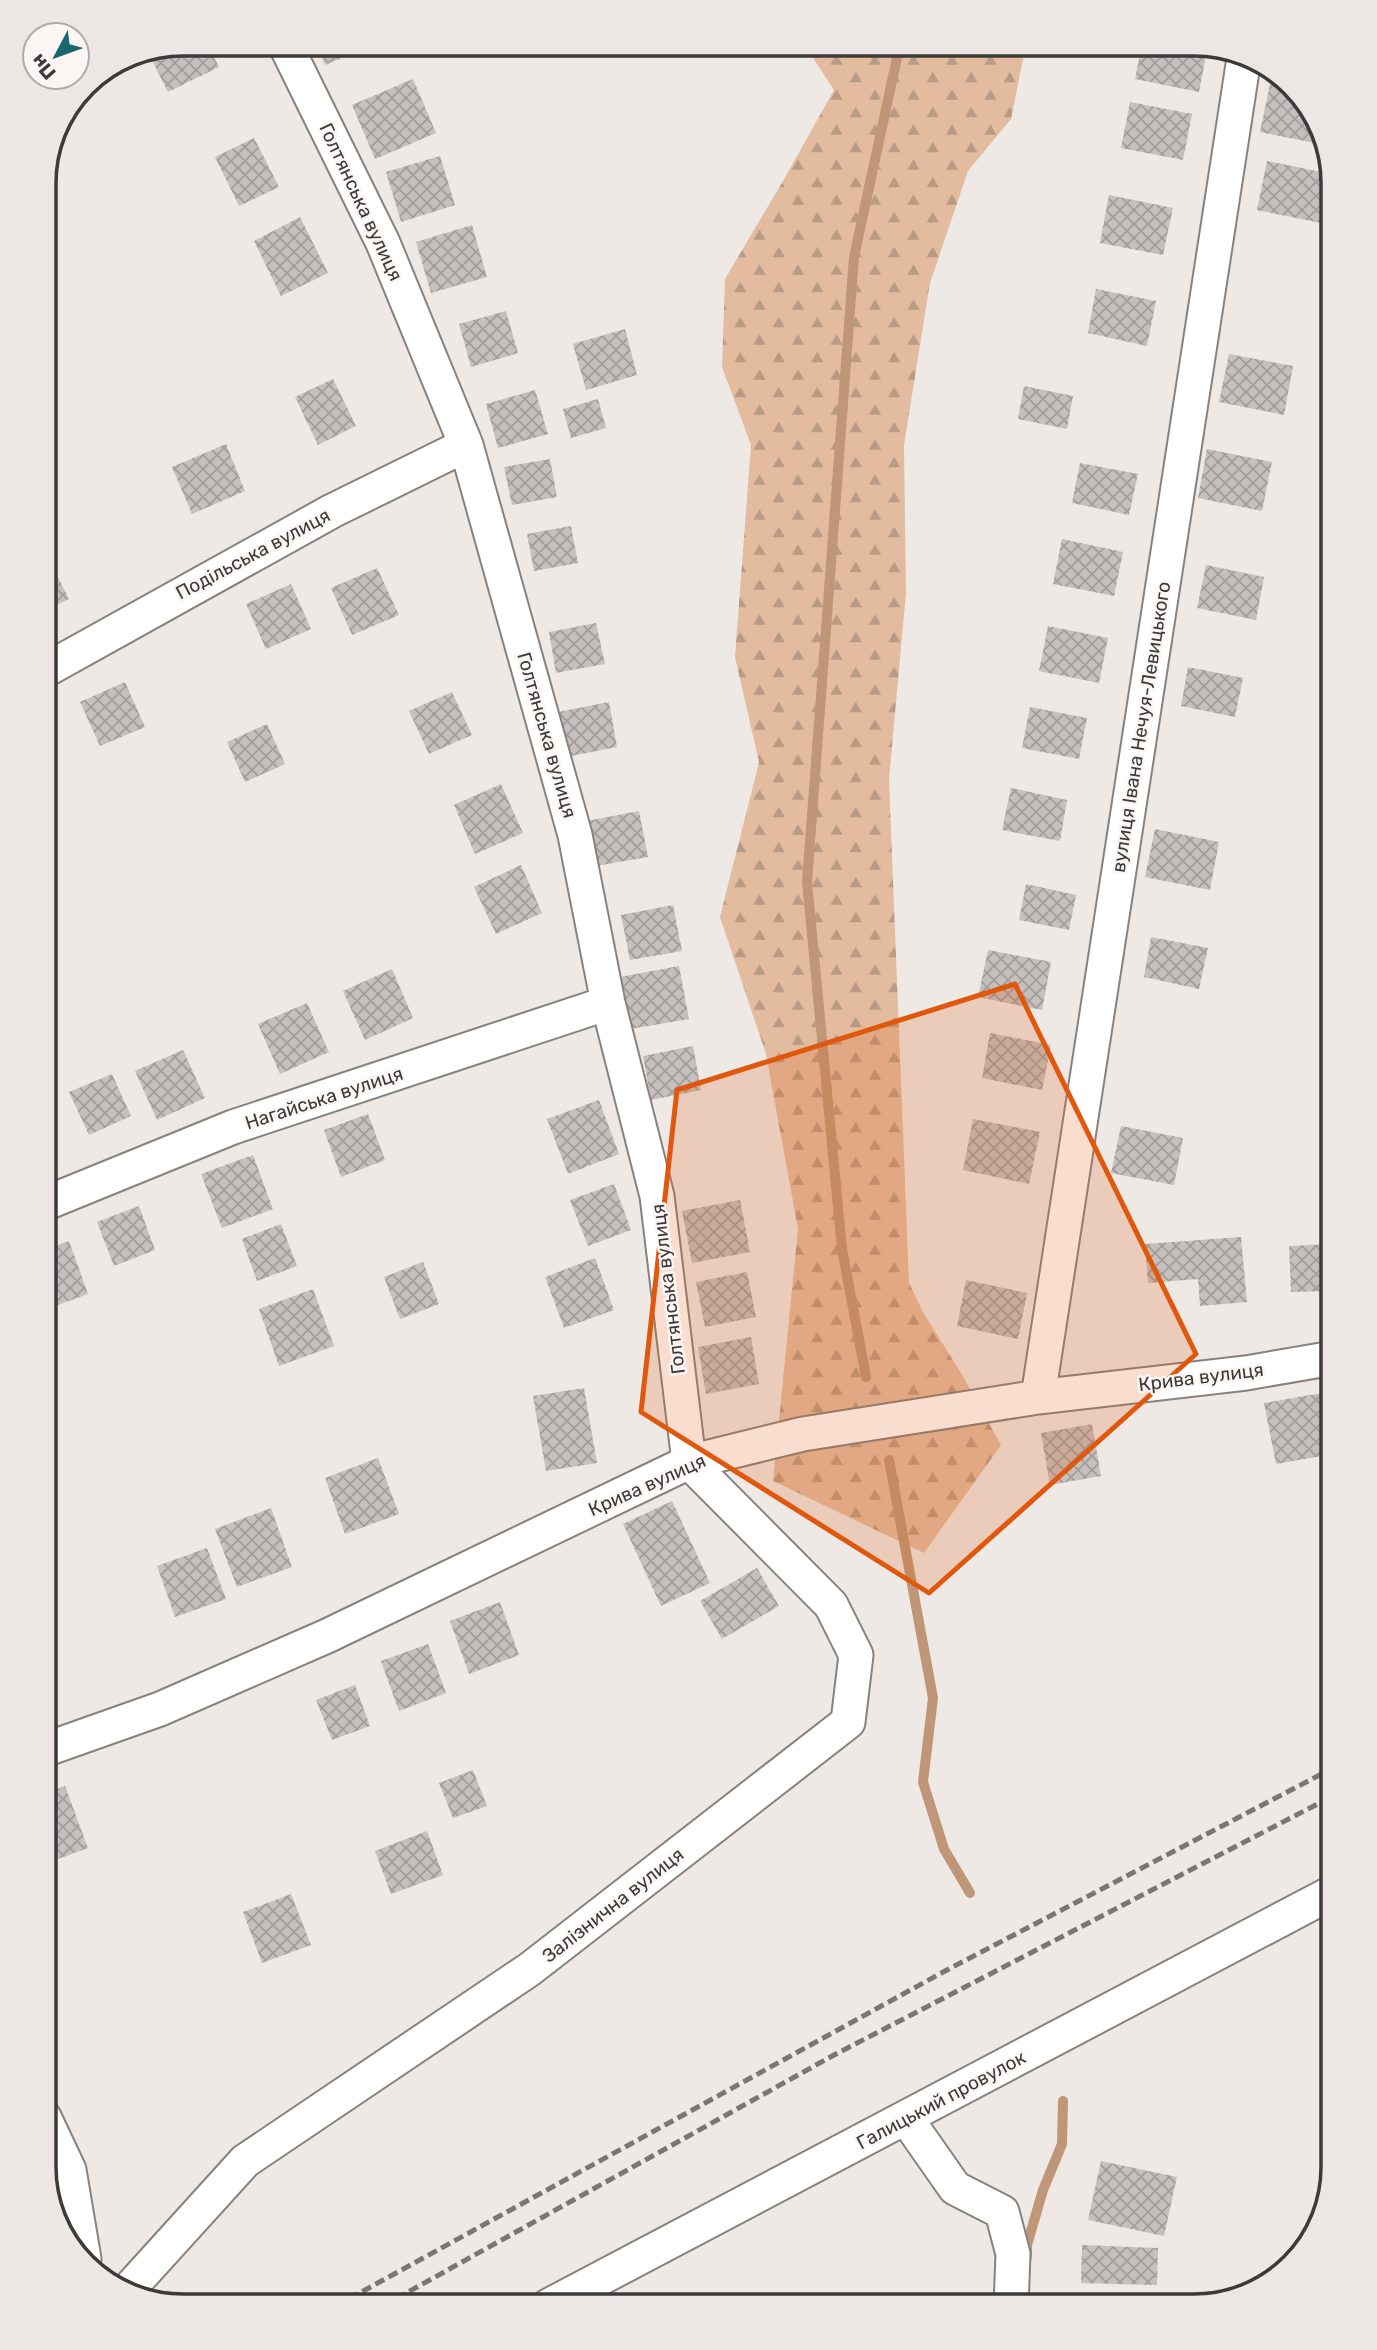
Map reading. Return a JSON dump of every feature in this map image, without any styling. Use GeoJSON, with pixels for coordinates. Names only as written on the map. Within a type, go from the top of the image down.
{"type":"FeatureCollection","features":[{"type":"Feature","properties":{"kind":"street","name":"Голтянська вулиця"},"geometry":{"type":"LineString","coordinates":[[291,56],[383,243],[466,445],[575,835],[608,1003],[657,1196],[689,1462]]}},
{"type":"Feature","properties":{"kind":"street","name":"вулиця Івана Нечуя-Левицького"},"geometry":{"type":"LineString","coordinates":[[1038,1397],[1243,66]]}},
{"type":"Feature","properties":{"kind":"street","name":"Подільська вулиця"},"geometry":{"type":"LineString","coordinates":[[56,664],[332,511],[466,445]]}},
{"type":"Feature","properties":{"kind":"street","name":"Нагайська вулиця"},"geometry":{"type":"LineString","coordinates":[[56,1200],[233,1128],[608,1003]]}},
{"type":"Feature","properties":{"kind":"street","name":"Крива вулиця"},"geometry":{"type":"LineString","coordinates":[[56,1746],[160,1709],[327,1636],[689,1462],[803,1434],[1038,1397],[1246,1373],[1321,1360]]}},
{"type":"Feature","properties":{"kind":"street","name":"Залізнична вулиця"},"geometry":{"type":"LineString","coordinates":[[134,2284],[245,2161],[530,1969],[848,1722],[856,1656],[831,1605],[689,1462]]}},
{"type":"Feature","properties":{"kind":"street","name":"Галицький провулок"},"geometry":{"type":"LineString","coordinates":[[571,2294],[1321,1898]]}},
{"type":"Feature","properties":{"kind":"street"},"geometry":{"type":"LineString","coordinates":[[906,2118],[955,2188],[1002,2212],[1013,2254],[1011,2294]]}},
{"type":"Feature","properties":{"kind":"street"},"geometry":{"type":"LineString","coordinates":[[56,2145],[70,2178],[81,2244]]}},
{"type":"Feature","properties":{"kind":"street"},"geometry":{"type":"LineString","coordinates":[[61,2202],[70,2178]]}},
{"type":"Feature","properties":{"kind":"highlighted area"},"geometry":{"type":"Polygon","coordinates":[[[1015,984],[1196,1354],[929,1593],[641,1412],[677,1090],[1015,984]]]}},
{"type":"Feature","properties":{"kind":"green space"},"geometry":{"type":"Polygon","coordinates":[[[812,56],[1024,56],[1011,119],[968,171],[930,283],[904,445],[906,593],[889,779],[909,1283],[924,1314],[1001,1445],[924,1553],[773,1481],[798,1229],[766,1054],[720,917],[759,762],[735,657],[751,445],[722,367],[725,279],[834,90],[812,56]]]}},
{"type":"Feature","properties":{"kind":"building"},"geometry":{"type":"Polygon","coordinates":[[[213,56],[219,67],[168,92],[152,60],[213,56]]]}},
{"type":"Feature","properties":{"kind":"building"},"geometry":{"type":"Polygon","coordinates":[[[321,56],[347,56],[325,65],[321,56]]]}},
{"type":"Feature","properties":{"kind":"building"},"geometry":{"type":"Polygon","coordinates":[[[1140,56],[1206,56],[1199,92],[1135,79],[1140,56]]]}},
{"type":"Feature","properties":{"kind":"building"},"geometry":{"type":"Polygon","coordinates":[[[413,79],[436,133],[375,159],[352,105],[413,79]]]}},
{"type":"Feature","properties":{"kind":"building"},"geometry":{"type":"Polygon","coordinates":[[[1271,81],[1300,112],[1314,143],[1260,132],[1271,81]]]}},
{"type":"Feature","properties":{"kind":"building"},"geometry":{"type":"Polygon","coordinates":[[[1130,102],[1192,114],[1183,160],[1121,148],[1130,102]]]}},
{"type":"Feature","properties":{"kind":"building"},"geometry":{"type":"Polygon","coordinates":[[[254,138],[279,187],[239,206],[215,157],[254,138]]]}},
{"type":"Feature","properties":{"kind":"building"},"geometry":{"type":"Polygon","coordinates":[[[440,156],[455,205],[401,222],[386,172],[440,156]]]}},
{"type":"Feature","properties":{"kind":"building"},"geometry":{"type":"Polygon","coordinates":[[[1267,161],[1320,172],[1321,223],[1257,210],[1267,161]]]}},
{"type":"Feature","properties":{"kind":"building"},"geometry":{"type":"Polygon","coordinates":[[[1109,195],[1173,208],[1163,255],[1100,243],[1109,195]]]}},
{"type":"Feature","properties":{"kind":"building"},"geometry":{"type":"Polygon","coordinates":[[[300,217],[328,273],[281,296],[254,241],[300,217]]]}},
{"type":"Feature","properties":{"kind":"building"},"geometry":{"type":"Polygon","coordinates":[[[472,225],[487,277],[431,293],[416,242],[472,225]]]}},
{"type":"Feature","properties":{"kind":"building"},"geometry":{"type":"Polygon","coordinates":[[[1096,289],[1156,301],[1147,346],[1088,333],[1096,289]]]}},
{"type":"Feature","properties":{"kind":"building"},"geometry":{"type":"Polygon","coordinates":[[[506,311],[518,353],[471,367],[459,324],[506,311]]]}},
{"type":"Feature","properties":{"kind":"building"},"geometry":{"type":"Polygon","coordinates":[[[625,329],[637,375],[586,390],[573,344],[625,329]]]}},
{"type":"Feature","properties":{"kind":"building"},"geometry":{"type":"Polygon","coordinates":[[[1229,354],[1293,366],[1284,415],[1219,402],[1229,354]]]}},
{"type":"Feature","properties":{"kind":"building"},"geometry":{"type":"Polygon","coordinates":[[[333,379],[356,426],[318,445],[295,397],[333,379]]]}},
{"type":"Feature","properties":{"kind":"building"},"geometry":{"type":"Polygon","coordinates":[[[1024,386],[1073,396],[1067,429],[1018,419],[1024,386]]]}},
{"type":"Feature","properties":{"kind":"building"},"geometry":{"type":"Polygon","coordinates":[[[535,390],[548,434],[498,448],[486,404],[535,390]]]}},
{"type":"Feature","properties":{"kind":"building"},"geometry":{"type":"Polygon","coordinates":[[[598,399],[606,428],[571,438],[563,409],[598,399]]]}},
{"type":"Feature","properties":{"kind":"building"},"geometry":{"type":"Polygon","coordinates":[[[226,444],[245,491],[192,514],[172,467],[226,444]]]}},
{"type":"Feature","properties":{"kind":"building"},"geometry":{"type":"Polygon","coordinates":[[[1207,449],[1272,462],[1262,511],[1198,498],[1207,449]]]}},
{"type":"Feature","properties":{"kind":"building"},"geometry":{"type":"Polygon","coordinates":[[[550,459],[557,497],[512,505],[504,467],[550,459]]]}},
{"type":"Feature","properties":{"kind":"building"},"geometry":{"type":"Polygon","coordinates":[[[1080,463],[1138,474],[1129,515],[1072,503],[1080,463]]]}},
{"type":"Feature","properties":{"kind":"building"},"geometry":{"type":"Polygon","coordinates":[[[571,526],[578,563],[534,571],[527,534],[571,526]]]}},
{"type":"Feature","properties":{"kind":"building"},"geometry":{"type":"Polygon","coordinates":[[[1062,539],[1123,552],[1114,596],[1053,584],[1062,539]]]}},
{"type":"Feature","properties":{"kind":"building"},"geometry":{"type":"Polygon","coordinates":[[[1206,565],[1264,577],[1256,620],[1197,608],[1206,565]]]}},
{"type":"Feature","properties":{"kind":"building"},"geometry":{"type":"Polygon","coordinates":[[[377,568],[399,615],[352,635],[331,588],[377,568]]]}},
{"type":"Feature","properties":{"kind":"building"},"geometry":{"type":"Polygon","coordinates":[[[56,573],[69,599],[56,605],[56,573]]]}},
{"type":"Feature","properties":{"kind":"building"},"geometry":{"type":"Polygon","coordinates":[[[291,584],[311,629],[266,649],[246,604],[291,584]]]}},
{"type":"Feature","properties":{"kind":"building"},"geometry":{"type":"Polygon","coordinates":[[[596,623],[605,664],[556,673],[549,632],[596,623]]]}},
{"type":"Feature","properties":{"kind":"building"},"geometry":{"type":"Polygon","coordinates":[[[1048,626],[1108,638],[1099,683],[1039,671],[1048,626]]]}},
{"type":"Feature","properties":{"kind":"building"},"geometry":{"type":"Polygon","coordinates":[[[1188,667],[1243,678],[1235,717],[1181,706],[1188,667]]]}},
{"type":"Feature","properties":{"kind":"building"},"geometry":{"type":"Polygon","coordinates":[[[125,682],[145,727],[100,746],[80,702],[125,682]]]}},
{"type":"Feature","properties":{"kind":"building"},"geometry":{"type":"Polygon","coordinates":[[[452,692],[472,735],[429,754],[409,711],[452,692]]]}},
{"type":"Feature","properties":{"kind":"building"},"geometry":{"type":"Polygon","coordinates":[[[609,702],[617,747],[566,757],[558,712],[609,702]]]}},
{"type":"Feature","properties":{"kind":"building"},"geometry":{"type":"Polygon","coordinates":[[[1030,707],[1087,718],[1079,759],[1022,748],[1030,707]]]}},
{"type":"Feature","properties":{"kind":"building"},"geometry":{"type":"Polygon","coordinates":[[[267,724],[285,764],[245,782],[227,742],[267,724]]]}},
{"type":"Feature","properties":{"kind":"building"},"geometry":{"type":"Polygon","coordinates":[[[501,784],[523,833],[475,854],[454,805],[501,784]]]}},
{"type":"Feature","properties":{"kind":"building"},"geometry":{"type":"Polygon","coordinates":[[[1011,788],[1067,800],[1060,841],[1002,830],[1011,788]]]}},
{"type":"Feature","properties":{"kind":"building"},"geometry":{"type":"Polygon","coordinates":[[[639,811],[648,857],[596,866],[587,821],[639,811]]]}},
{"type":"Feature","properties":{"kind":"building"},"geometry":{"type":"Polygon","coordinates":[[[1155,829],[1219,842],[1210,890],[1145,877],[1155,829]]]}},
{"type":"Feature","properties":{"kind":"building"},"geometry":{"type":"Polygon","coordinates":[[[521,865],[542,913],[496,934],[474,887],[521,865]]]}},
{"type":"Feature","properties":{"kind":"building"},"geometry":{"type":"Polygon","coordinates":[[[1026,884],[1076,895],[1069,930],[1019,920],[1026,884]]]}},
{"type":"Feature","properties":{"kind":"building"},"geometry":{"type":"Polygon","coordinates":[[[673,905],[682,951],[630,960],[621,915],[673,905]]]}},
{"type":"Feature","properties":{"kind":"building"},"geometry":{"type":"Polygon","coordinates":[[[1151,937],[1208,948],[1199,989],[1144,977],[1151,937]]]}},
{"type":"Feature","properties":{"kind":"building"},"geometry":{"type":"Polygon","coordinates":[[[988,950],[1051,962],[1042,1010],[978,997],[988,950]]]}},
{"type":"Feature","properties":{"kind":"building"},"geometry":{"type":"Polygon","coordinates":[[[679,966],[689,1019],[630,1029],[620,977],[679,966]]]}},
{"type":"Feature","properties":{"kind":"building"},"geometry":{"type":"Polygon","coordinates":[[[392,969],[413,1018],[365,1040],[343,991],[392,969]]]}},
{"type":"Feature","properties":{"kind":"building"},"geometry":{"type":"Polygon","coordinates":[[[307,1003],[329,1052],[280,1074],[258,1024],[307,1003]]]}},
{"type":"Feature","properties":{"kind":"building"},"geometry":{"type":"Polygon","coordinates":[[[990,1033],[1051,1045],[1042,1090],[982,1078],[990,1033]]]}},
{"type":"Feature","properties":{"kind":"building"},"geometry":{"type":"Polygon","coordinates":[[[693,1046],[701,1090],[651,1100],[643,1056],[693,1046]]]}},
{"type":"Feature","properties":{"kind":"building"},"geometry":{"type":"Polygon","coordinates":[[[183,1050],[205,1098],[157,1120],[135,1071],[183,1050]]]}},
{"type":"Feature","properties":{"kind":"building"},"geometry":{"type":"Polygon","coordinates":[[[112,1074],[131,1116],[89,1135],[69,1092],[112,1074]]]}},
{"type":"Feature","properties":{"kind":"building"},"geometry":{"type":"Polygon","coordinates":[[[599,1100],[619,1154],[568,1174],[547,1119],[599,1100]]]}},
{"type":"Feature","properties":{"kind":"building"},"geometry":{"type":"Polygon","coordinates":[[[368,1114],[385,1160],[341,1177],[324,1130],[368,1114]]]}},
{"type":"Feature","properties":{"kind":"building"},"geometry":{"type":"Polygon","coordinates":[[[973,1119],[1040,1132],[1029,1184],[963,1170],[973,1119]]]}},
{"type":"Feature","properties":{"kind":"building"},"geometry":{"type":"Polygon","coordinates":[[[1121,1126],[1183,1138],[1174,1185],[1111,1173],[1121,1126]]]}},
{"type":"Feature","properties":{"kind":"building"},"geometry":{"type":"Polygon","coordinates":[[[253,1155],[273,1209],[222,1228],[201,1174],[253,1155]]]}},
{"type":"Feature","properties":{"kind":"building"},"geometry":{"type":"Polygon","coordinates":[[[614,1184],[631,1230],[588,1246],[570,1200],[614,1184]]]}},
{"type":"Feature","properties":{"kind":"building"},"geometry":{"type":"Polygon","coordinates":[[[740,1200],[750,1252],[692,1263],[682,1211],[740,1200]]]}},
{"type":"Feature","properties":{"kind":"building"},"geometry":{"type":"Polygon","coordinates":[[[139,1206],[155,1250],[114,1266],[97,1222],[139,1206]]]}},
{"type":"Feature","properties":{"kind":"building"},"geometry":{"type":"Polygon","coordinates":[[[281,1224],[297,1266],[257,1281],[242,1239],[281,1224]]]}},
{"type":"Feature","properties":{"kind":"building"},"geometry":{"type":"Polygon","coordinates":[[[1241,1237],[1247,1302],[1200,1306],[1198,1279],[1148,1283],[1145,1244],[1241,1237]]]}},
{"type":"Feature","properties":{"kind":"building"},"geometry":{"type":"Polygon","coordinates":[[[69,1241],[88,1294],[56,1306],[56,1246],[69,1241]]]}},
{"type":"Feature","properties":{"kind":"building"},"geometry":{"type":"Polygon","coordinates":[[[1321,1245],[1321,1291],[1291,1292],[1289,1246],[1321,1245]]]}},
{"type":"Feature","properties":{"kind":"building"},"geometry":{"type":"Polygon","coordinates":[[[595,1258],[614,1310],[564,1328],[545,1277],[595,1258]]]}},
{"type":"Feature","properties":{"kind":"building"},"geometry":{"type":"Polygon","coordinates":[[[423,1262],[439,1304],[400,1319],[384,1277],[423,1262]]]}},
{"type":"Feature","properties":{"kind":"building"},"geometry":{"type":"Polygon","coordinates":[[[747,1272],[756,1317],[705,1327],[696,1282],[747,1272]]]}},
{"type":"Feature","properties":{"kind":"building"},"geometry":{"type":"Polygon","coordinates":[[[966,1280],[1027,1293],[1018,1339],[957,1326],[966,1280]]]}},
{"type":"Feature","properties":{"kind":"building"},"geometry":{"type":"Polygon","coordinates":[[[313,1289],[334,1346],[279,1366],[259,1309],[313,1289]]]}},
{"type":"Feature","properties":{"kind":"building"},"geometry":{"type":"Polygon","coordinates":[[[751,1337],[759,1384],[706,1394],[698,1347],[751,1337]]]}},
{"type":"Feature","properties":{"kind":"building"},"geometry":{"type":"Polygon","coordinates":[[[584,1388],[597,1463],[546,1471],[533,1396],[584,1388]]]}},
{"type":"Feature","properties":{"kind":"building"},"geometry":{"type":"Polygon","coordinates":[[[1321,1393],[1321,1456],[1276,1464],[1264,1403],[1321,1393]]]}},
{"type":"Feature","properties":{"kind":"building"},"geometry":{"type":"Polygon","coordinates":[[[1092,1424],[1101,1476],[1050,1485],[1041,1433],[1092,1424]]]}},
{"type":"Feature","properties":{"kind":"building"},"geometry":{"type":"Polygon","coordinates":[[[378,1458],[399,1514],[345,1534],[325,1478],[378,1458]]]}},
{"type":"Feature","properties":{"kind":"building"},"geometry":{"type":"Polygon","coordinates":[[[672,1501],[710,1583],[661,1606],[623,1524],[672,1501]]]}},
{"type":"Feature","properties":{"kind":"building"},"geometry":{"type":"Polygon","coordinates":[[[271,1508],[292,1567],[237,1587],[215,1529],[271,1508]]]}},
{"type":"Feature","properties":{"kind":"building"},"geometry":{"type":"Polygon","coordinates":[[[207,1548],[226,1599],[175,1617],[157,1566],[207,1548]]]}},
{"type":"Feature","properties":{"kind":"building"},"geometry":{"type":"Polygon","coordinates":[[[757,1568],[779,1606],[722,1639],[700,1601],[757,1568]]]}},
{"type":"Feature","properties":{"kind":"building"},"geometry":{"type":"Polygon","coordinates":[[[500,1602],[519,1655],[469,1674],[450,1621],[500,1602]]]}},
{"type":"Feature","properties":{"kind":"building"},"geometry":{"type":"Polygon","coordinates":[[[428,1644],[446,1693],[399,1711],[381,1661],[428,1644]]]}},
{"type":"Feature","properties":{"kind":"building"},"geometry":{"type":"Polygon","coordinates":[[[355,1685],[370,1726],[332,1740],[316,1700],[355,1685]]]}},
{"type":"Feature","properties":{"kind":"building"},"geometry":{"type":"Polygon","coordinates":[[[473,1770],[487,1806],[453,1818],[439,1783],[473,1770]]]}},
{"type":"Feature","properties":{"kind":"building"},"geometry":{"type":"Polygon","coordinates":[[[65,1786],[88,1848],[56,1860],[56,1789],[65,1786]]]}},
{"type":"Feature","properties":{"kind":"building"},"geometry":{"type":"Polygon","coordinates":[[[427,1831],[443,1875],[391,1894],[375,1851],[427,1831]]]}},
{"type":"Feature","properties":{"kind":"building"},"geometry":{"type":"Polygon","coordinates":[[[291,1894],[311,1945],[262,1963],[243,1912],[291,1894]]]}},
{"type":"Feature","properties":{"kind":"building"},"geometry":{"type":"Polygon","coordinates":[[[1101,2161],[1177,2177],[1164,2236],[1088,2220],[1101,2161]]]}},
{"type":"Feature","properties":{"kind":"building"},"geometry":{"type":"Polygon","coordinates":[[[1082,2245],[1158,2248],[1157,2285],[1081,2283],[1082,2245]]]}},
{"type":"Feature","properties":{"kind":"waterway"},"geometry":{"type":"LineString","coordinates":[[866,1377],[842,1249],[807,882],[854,257],[897,56]]}},
{"type":"Feature","properties":{"kind":"waterway"},"geometry":{"type":"LineString","coordinates":[[889,1460],[933,1698],[923,1782],[944,1849],[970,1893]]}},
{"type":"Feature","properties":{"kind":"waterway"},"geometry":{"type":"LineString","coordinates":[[1027,2257],[1027,2245],[1043,2190],[1062,2144],[1063,2101]]}},
{"type":"Feature","properties":{"kind":"railway"},"geometry":{"type":"LineString","coordinates":[[358,2294],[945,1971],[1321,1774]]}},
{"type":"Feature","properties":{"kind":"railway"},"geometry":{"type":"LineString","coordinates":[[405,2294],[834,2055],[1321,1802]]}}]}
